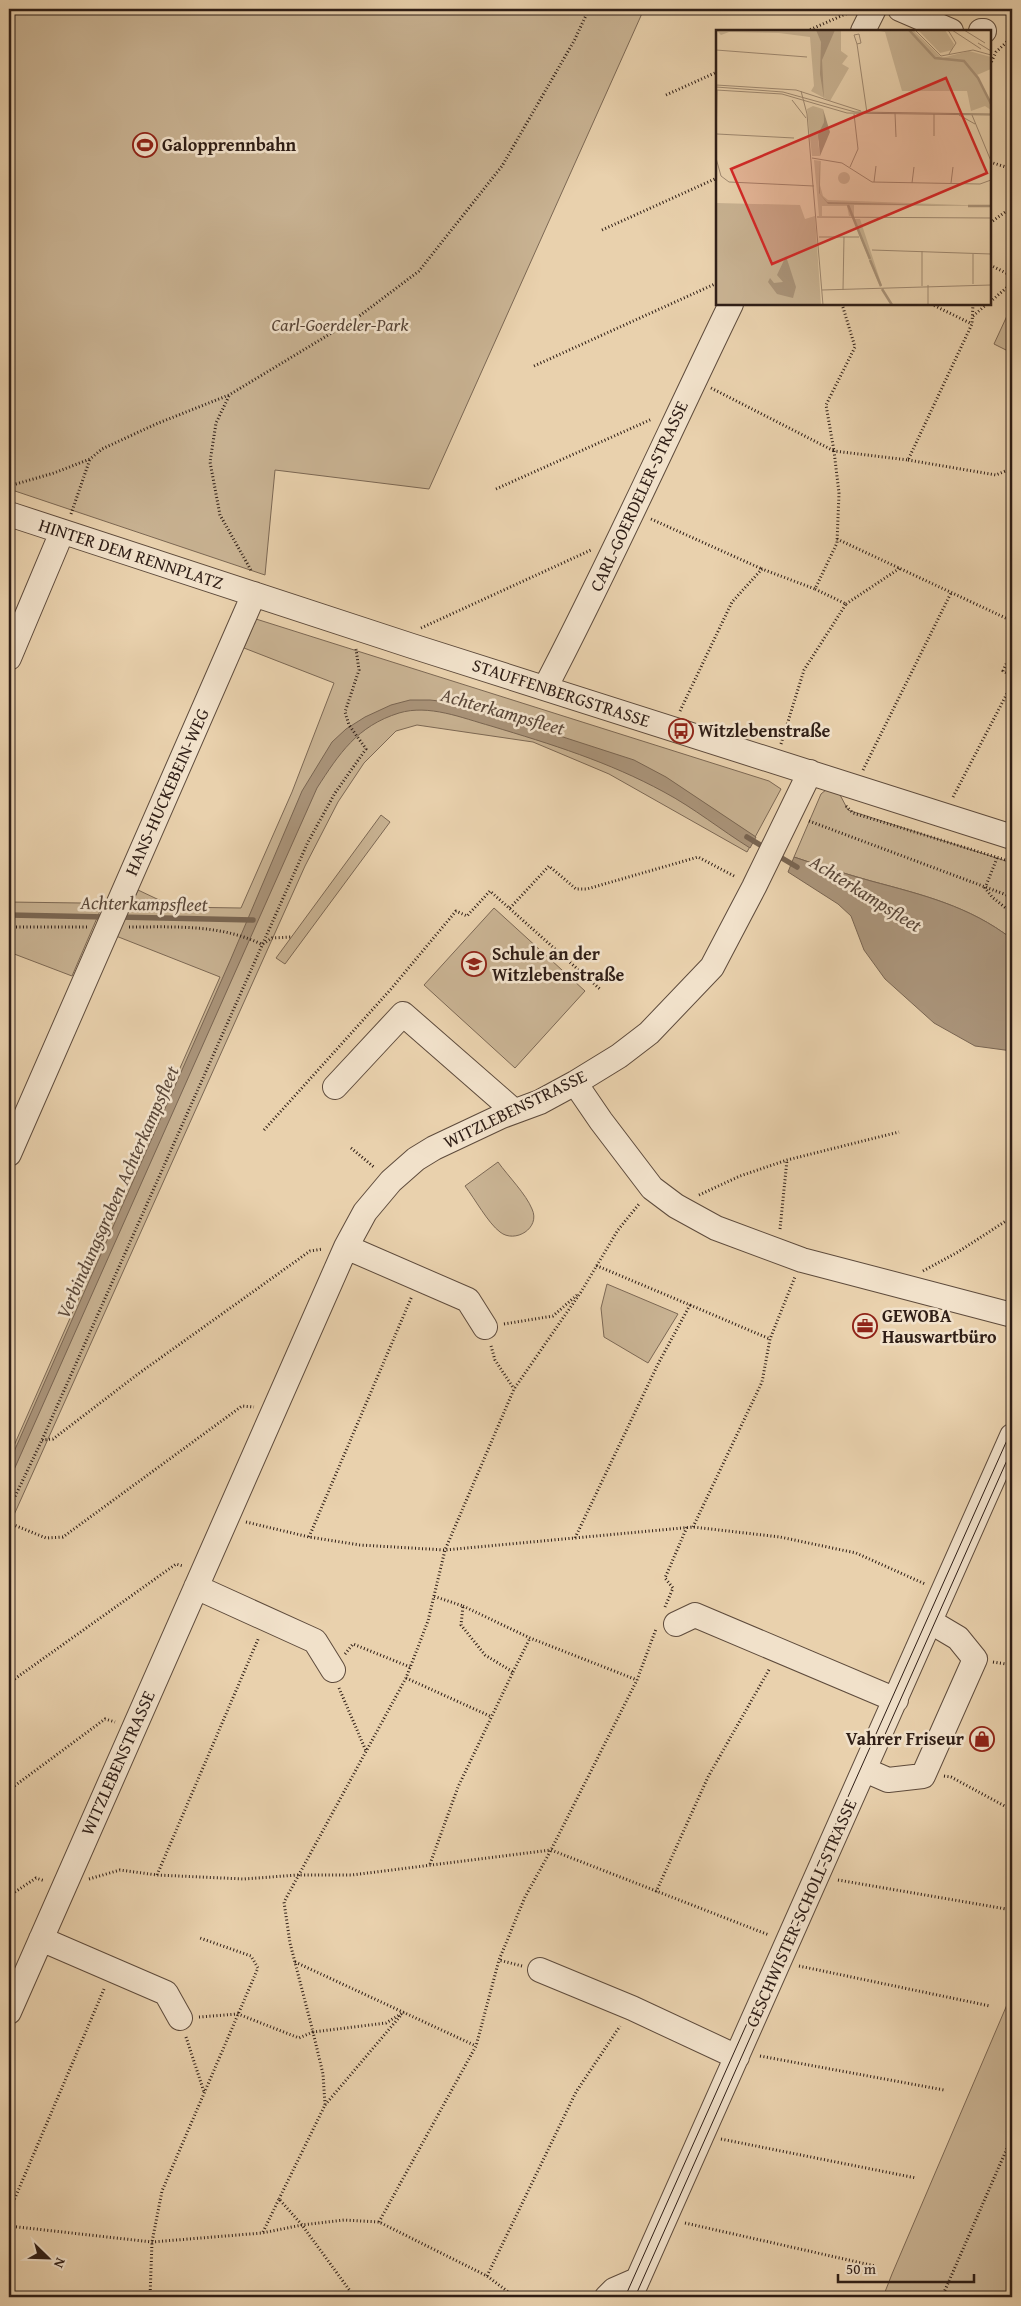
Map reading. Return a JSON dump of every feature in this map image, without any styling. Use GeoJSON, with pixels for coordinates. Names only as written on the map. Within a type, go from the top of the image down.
{"type":"FeatureCollection","features":[{"type":"Feature","properties":{"kind":"street"},"geometry":{"type":"LineString","coordinates":[[864,30],[874,9]]}},
{"type":"Feature","properties":{"kind":"street"},"geometry":{"type":"LineString","coordinates":[[900,9],[949,30]]}},
{"type":"Feature","properties":{"kind":"street","name":"CARL-GOERDELER-STRASSE"},"geometry":{"type":"LineString","coordinates":[[545,688],[584,614],[618,538],[731,305]]}},
{"type":"Feature","properties":{"kind":"street","name":"HINTER DEM RENNPLATZ"},"geometry":{"type":"LineString","coordinates":[[9,514],[254,594]]}},
{"type":"Feature","properties":{"kind":"street"},"geometry":{"type":"LineString","coordinates":[[9,658],[62,532]]}},
{"type":"Feature","properties":{"kind":"street","name":"STAUFFENBERGSTRASSE"},"geometry":{"type":"LineString","coordinates":[[254,594],[1007,835]]}},
{"type":"Feature","properties":{"kind":"street","name":"HANS-HUCKEBEIN-WEG"},"geometry":{"type":"LineString","coordinates":[[9,1154],[254,594]]}},
{"type":"Feature","properties":{"kind":"street","name":"WITZLEBENSTRASSE"},"geometry":{"type":"LineString","coordinates":[[9,2012],[346,1247],[365,1212],[391,1181],[434,1148],[514,1111],[540,1102],[620,1056],[649,1033],[712,967],[765,866],[810,772]]}},
{"type":"Feature","properties":{"kind":"street"},"geometry":{"type":"LineString","coordinates":[[335,1088],[403,1014],[514,1111]]}},
{"type":"Feature","properties":{"kind":"street"},"geometry":{"type":"LineString","coordinates":[[575,1083],[606,1128],[652,1188],[676,1206],[716,1228],[802,1260],[1012,1315]]}},
{"type":"Feature","properties":{"kind":"street"},"geometry":{"type":"LineString","coordinates":[[346,1247],[468,1300],[485,1327]]}},
{"type":"Feature","properties":{"kind":"street","name":"GESCHWISTER-SCHOLL-STRASSE"},"geometry":{"type":"LineString","coordinates":[[633,2289],[1011,1444]]}},
{"type":"Feature","properties":{"kind":"street"},"geometry":{"type":"LineString","coordinates":[[199,1579],[266,1620],[315,1641],[333,1670]]}},
{"type":"Feature","properties":{"kind":"street"},"geometry":{"type":"LineString","coordinates":[[668,1620],[695,1615],[896,1700]]}},
{"type":"Feature","properties":{"kind":"street"},"geometry":{"type":"LineString","coordinates":[[865,1770],[888,1780],[923,1776],[975,1659],[958,1638],[931,1622]]}},
{"type":"Feature","properties":{"kind":"street"},"geometry":{"type":"LineString","coordinates":[[41,1939],[166,1993],[180,2018]]}},
{"type":"Feature","properties":{"kind":"street"},"geometry":{"type":"LineString","coordinates":[[540,1970],[632,2008],[737,2057]]}},
{"type":"Feature","properties":{"kind":"street"},"geometry":{"type":"LineString","coordinates":[[607,2297],[614,2290],[633,2289]]}},
{"type":"Feature","properties":{"kind":"path"},"geometry":{"type":"LineString","coordinates":[[9,486],[54,473],[90,459],[102,449],[156,424],[229,395],[358,317],[419,271],[502,166],[574,41],[589,9]]}},
{"type":"Feature","properties":{"kind":"path"},"geometry":{"type":"LineString","coordinates":[[809,30],[857,9]]}},
{"type":"Feature","properties":{"kind":"path"},"geometry":{"type":"LineString","coordinates":[[991,63],[996,52],[1012,38]]}},
{"type":"Feature","properties":{"kind":"path"},"geometry":{"type":"LineString","coordinates":[[666,95],[716,72]]}},
{"type":"Feature","properties":{"kind":"path"},"geometry":{"type":"LineString","coordinates":[[991,162],[1012,169]]}},
{"type":"Feature","properties":{"kind":"path"},"geometry":{"type":"LineString","coordinates":[[602,230],[716,178]]}},
{"type":"Feature","properties":{"kind":"path"},"geometry":{"type":"LineString","coordinates":[[991,222],[1012,207]]}},
{"type":"Feature","properties":{"kind":"path"},"geometry":{"type":"LineString","coordinates":[[991,266],[1012,276]]}},
{"type":"Feature","properties":{"kind":"path"},"geometry":{"type":"LineString","coordinates":[[534,366],[716,283]]}},
{"type":"Feature","properties":{"kind":"path"},"geometry":{"type":"LineString","coordinates":[[991,301],[1012,283]]}},
{"type":"Feature","properties":{"kind":"path"},"geometry":{"type":"LineString","coordinates":[[815,589],[837,543],[839,493],[826,405],[855,347],[842,305]]}},
{"type":"Feature","properties":{"kind":"path"},"geometry":{"type":"LineString","coordinates":[[933,305],[972,324]]}},
{"type":"Feature","properties":{"kind":"path"},"geometry":{"type":"LineString","coordinates":[[908,460],[972,324],[973,305]]}},
{"type":"Feature","properties":{"kind":"path"},"geometry":{"type":"LineString","coordinates":[[972,317],[987,305]]}},
{"type":"Feature","properties":{"kind":"path"},"geometry":{"type":"LineString","coordinates":[[694,380],[834,451],[908,460],[996,475],[1008,470],[1012,461]]}},
{"type":"Feature","properties":{"kind":"path"},"geometry":{"type":"LineString","coordinates":[[229,395],[216,423],[210,462],[220,515],[258,582],[254,594]]}},
{"type":"Feature","properties":{"kind":"path"},"geometry":{"type":"LineString","coordinates":[[496,488],[652,419],[672,426]]}},
{"type":"Feature","properties":{"kind":"path"},"geometry":{"type":"LineString","coordinates":[[62,532],[71,513],[90,459]]}},
{"type":"Feature","properties":{"kind":"path"},"geometry":{"type":"LineString","coordinates":[[632,509],[762,569],[815,589],[846,604]]}},
{"type":"Feature","properties":{"kind":"path"},"geometry":{"type":"LineString","coordinates":[[412,646],[420,628],[618,538]]}},
{"type":"Feature","properties":{"kind":"path"},"geometry":{"type":"LineString","coordinates":[[837,538],[951,594],[1012,621]]}},
{"type":"Feature","properties":{"kind":"path"},"geometry":{"type":"LineString","coordinates":[[776,761],[804,670],[846,604],[900,568]]}},
{"type":"Feature","properties":{"kind":"path"},"geometry":{"type":"LineString","coordinates":[[671,728],[732,602],[762,569]]}},
{"type":"Feature","properties":{"kind":"path"},"geometry":{"type":"LineString","coordinates":[[854,786],[951,594]]}},
{"type":"Feature","properties":{"kind":"path"},"geometry":{"type":"LineString","coordinates":[[9,1509],[42,1440],[308,842],[335,793],[366,749],[349,725],[345,712],[359,670],[352,626]]}},
{"type":"Feature","properties":{"kind":"path"},"geometry":{"type":"LineString","coordinates":[[1012,651],[1003,671],[1012,676]]}},
{"type":"Feature","properties":{"kind":"path"},"geometry":{"type":"LineString","coordinates":[[943,815],[1012,684]]}},
{"type":"Feature","properties":{"kind":"path"},"geometry":{"type":"LineString","coordinates":[[790,814],[1012,897]]}},
{"type":"Feature","properties":{"kind":"path"},"geometry":{"type":"LineString","coordinates":[[985,888],[1007,835]]}},
{"type":"Feature","properties":{"kind":"path"},"geometry":{"type":"LineString","coordinates":[[510,908],[549,866],[576,889],[587,889],[698,857],[754,887]]}},
{"type":"Feature","properties":{"kind":"path"},"geometry":{"type":"LineString","coordinates":[[985,888],[992,897],[1012,913]]}},
{"type":"Feature","properties":{"kind":"path"},"geometry":{"type":"LineString","coordinates":[[264,1130],[391,989],[456,912],[467,916],[490,891],[601,990]]}},
{"type":"Feature","properties":{"kind":"path"},"geometry":{"type":"LineString","coordinates":[[9,927],[112,917],[240,934],[263,945]]}},
{"type":"Feature","properties":{"kind":"path"},"geometry":{"type":"LineString","coordinates":[[263,945],[272,938],[291,937]]}},
{"type":"Feature","properties":{"kind":"path"},"geometry":{"type":"LineString","coordinates":[[676,1206],[740,1176],[787,1160],[899,1132]]}},
{"type":"Feature","properties":{"kind":"path"},"geometry":{"type":"LineString","coordinates":[[351,1148],[391,1181]]}},
{"type":"Feature","properties":{"kind":"path"},"geometry":{"type":"LineString","coordinates":[[777,1251],[787,1160]]}},
{"type":"Feature","properties":{"kind":"path"},"geometry":{"type":"LineString","coordinates":[[325,2105],[323,2074],[290,1943],[284,1902],[406,1678],[428,1621],[445,1550],[514,1389],[581,1292],[595,1265],[618,1230],[652,1188]]}},
{"type":"Feature","properties":{"kind":"path"},"geometry":{"type":"LineString","coordinates":[[919,1272],[958,1252],[1012,1217]]}},
{"type":"Feature","properties":{"kind":"path"},"geometry":{"type":"LineString","coordinates":[[42,1440],[53,1439],[138,1374],[310,1251],[346,1247]]}},
{"type":"Feature","properties":{"kind":"path"},"geometry":{"type":"LineString","coordinates":[[693,1527],[762,1382],[770,1339],[802,1260]]}},
{"type":"Feature","properties":{"kind":"path"},"geometry":{"type":"LineString","coordinates":[[595,1265],[770,1339]]}},
{"type":"Feature","properties":{"kind":"path"},"geometry":{"type":"LineString","coordinates":[[308,1537],[419,1279]]}},
{"type":"Feature","properties":{"kind":"path"},"geometry":{"type":"LineString","coordinates":[[514,1389],[495,1360],[485,1327],[553,1316],[581,1292]]}},
{"type":"Feature","properties":{"kind":"path"},"geometry":{"type":"LineString","coordinates":[[575,1539],[658,1364],[690,1305]]}},
{"type":"Feature","properties":{"kind":"path"},"geometry":{"type":"LineString","coordinates":[[9,1523],[46,1538],[63,1537],[242,1406],[274,1410]]}},
{"type":"Feature","properties":{"kind":"path"},"geometry":{"type":"LineString","coordinates":[[226,1518],[308,1537],[360,1545],[445,1550],[693,1527],[780,1537],[856,1553],[944,1593]]}},
{"type":"Feature","properties":{"kind":"path"},"geometry":{"type":"LineString","coordinates":[[379,2222],[476,2046],[499,1960],[525,1897],[551,1850],[668,1620],[673,1588],[665,1578],[687,1527]]}},
{"type":"Feature","properties":{"kind":"path"},"geometry":{"type":"LineString","coordinates":[[9,1682],[176,1564],[199,1579]]}},
{"type":"Feature","properties":{"kind":"path"},"geometry":{"type":"LineString","coordinates":[[433,1596],[463,1606],[530,1638],[637,1680]]}},
{"type":"Feature","properties":{"kind":"path"},"geometry":{"type":"LineString","coordinates":[[463,1606],[461,1625],[486,1655],[513,1672]]}},
{"type":"Feature","properties":{"kind":"path"},"geometry":{"type":"LineString","coordinates":[[157,1875],[266,1620]]}},
{"type":"Feature","properties":{"kind":"path"},"geometry":{"type":"LineString","coordinates":[[430,1864],[458,1787],[530,1638]]}},
{"type":"Feature","properties":{"kind":"path"},"geometry":{"type":"LineString","coordinates":[[366,1752],[344,1703],[333,1670],[354,1644],[410,1667]]}},
{"type":"Feature","properties":{"kind":"path"},"geometry":{"type":"LineString","coordinates":[[656,1892],[708,1777],[780,1651]]}},
{"type":"Feature","properties":{"kind":"path"},"geometry":{"type":"LineString","coordinates":[[406,1678],[492,1717]]}},
{"type":"Feature","properties":{"kind":"path"},"geometry":{"type":"LineString","coordinates":[[9,1790],[105,1719],[134,1727]]}},
{"type":"Feature","properties":{"kind":"path"},"geometry":{"type":"LineString","coordinates":[[923,1776],[951,1776],[1012,1810]]}},
{"type":"Feature","properties":{"kind":"path"},"geometry":{"type":"LineString","coordinates":[[9,1896],[36,1878],[64,1887],[120,1870],[157,1875],[244,1879],[298,1875],[352,1875],[551,1850],[776,1938]]}},
{"type":"Feature","properties":{"kind":"path"},"geometry":{"type":"LineString","coordinates":[[835,1879],[1012,1910]]}},
{"type":"Feature","properties":{"kind":"path"},"geometry":{"type":"LineString","coordinates":[[150,2297],[152,2242],[162,2190],[258,1968],[251,1956],[200,1938]]}},
{"type":"Feature","properties":{"kind":"path"},"geometry":{"type":"LineString","coordinates":[[499,1960],[540,1970]]}},
{"type":"Feature","properties":{"kind":"path"},"geometry":{"type":"LineString","coordinates":[[295,1962],[476,2046]]}},
{"type":"Feature","properties":{"kind":"path"},"geometry":{"type":"LineString","coordinates":[[779,1962],[990,2006]]}},
{"type":"Feature","properties":{"kind":"path"},"geometry":{"type":"LineString","coordinates":[[9,2212],[112,1970]]}},
{"type":"Feature","properties":{"kind":"path"},"geometry":{"type":"LineString","coordinates":[[487,2276],[576,2092],[632,2008]]}},
{"type":"Feature","properties":{"kind":"path"},"geometry":{"type":"LineString","coordinates":[[204,2092],[180,2018],[238,2014],[299,2038],[313,2032],[386,2023],[404,2012]]}},
{"type":"Feature","properties":{"kind":"path"},"geometry":{"type":"LineString","coordinates":[[262,2233],[325,2105],[404,2012]]}},
{"type":"Feature","properties":{"kind":"path"},"geometry":{"type":"LineString","coordinates":[[737,2057],[765,2056],[944,2090]]}},
{"type":"Feature","properties":{"kind":"path"},"geometry":{"type":"LineString","coordinates":[[701,2136],[916,2178]]}},
{"type":"Feature","properties":{"kind":"path"},"geometry":{"type":"LineString","coordinates":[[942,2297],[1012,2137]]}},
{"type":"Feature","properties":{"kind":"path"},"geometry":{"type":"LineString","coordinates":[[279,2199],[302,2225],[353,2295],[359,2297]]}},
{"type":"Feature","properties":{"kind":"path"},"geometry":{"type":"LineString","coordinates":[[9,2226],[152,2242],[262,2233],[302,2225],[344,2220],[379,2222],[487,2276],[515,2297]]}},
{"type":"Feature","properties":{"kind":"path"},"geometry":{"type":"LineString","coordinates":[[683,2223],[875,2266]]}},
{"type":"Feature","properties":{"kind":"green space","name":"Carl-Goerdeler-Park"},"geometry":{"type":"Polygon","coordinates":[[[9,9],[644,9],[429,489],[275,470],[265,575],[9,489],[9,9]]]}},
{"type":"Feature","properties":{"kind":"green space"},"geometry":{"type":"Polygon","coordinates":[[[1012,305],[1012,353],[994,344],[1012,305]]]}},
{"type":"Feature","properties":{"kind":"green space"},"geometry":{"type":"Polygon","coordinates":[[[256,619],[769,781],[781,789],[747,852],[609,774],[533,742],[417,725],[396,731],[364,763],[338,802],[305,866],[9,1526],[9,1457],[220,977],[116,936],[138,890],[174,907],[241,908],[292,792],[334,683],[244,648],[256,619]]]}},
{"type":"Feature","properties":{"kind":"green space"},"geometry":{"type":"Polygon","coordinates":[[[827,789],[839,793],[848,810],[1012,863],[1012,939],[979,918],[945,903],[794,857],[821,794],[827,789]]]}},
{"type":"Feature","properties":{"kind":"green space"},"geometry":{"type":"Polygon","coordinates":[[[381,815],[390,822],[285,964],[276,958],[381,815]]]}},
{"type":"Feature","properties":{"kind":"green space"},"geometry":{"type":"Polygon","coordinates":[[[9,902],[81,903],[100,911],[72,976],[9,952],[9,902]]]}},
{"type":"Feature","properties":{"kind":"green space"},"geometry":{"type":"Polygon","coordinates":[[[494,908],[585,991],[515,1068],[424,985],[494,908]]]}},
{"type":"Feature","properties":{"kind":"green space"},"geometry":{"type":"Polygon","coordinates":[[[498,1162],[521,1191],[532,1209],[534,1216],[530,1228],[519,1235],[506,1235],[495,1228],[465,1186],[498,1162]]]}},
{"type":"Feature","properties":{"kind":"green space"},"geometry":{"type":"Polygon","coordinates":[[[607,1284],[678,1314],[648,1363],[604,1337],[601,1308],[607,1284]]]}},
{"type":"Feature","properties":{"kind":"green space"},"geometry":{"type":"Polygon","coordinates":[[[1012,1993],[1012,2297],[883,2297],[892,2274],[1012,1993]]]}},
{"type":"Feature","properties":{"kind":"water"},"geometry":{"type":"Polygon","coordinates":[[[410,700],[458,703],[634,760],[666,777],[756,837],[750,848],[675,798],[643,781],[558,747],[457,716],[434,711],[410,711],[384,719],[360,733],[333,764],[317,788],[9,1481],[9,1463],[230,961],[302,791],[332,742],[346,729],[365,717],[391,705],[410,700]]]}},
{"type":"Feature","properties":{"kind":"water"},"geometry":{"type":"Polygon","coordinates":[[[794,857],[945,903],[979,918],[1012,939],[1012,1051],[975,1046],[934,1023],[885,979],[864,950],[851,916],[838,904],[788,872],[794,857]]]}},
{"type":"Feature","properties":{"kind":"waterway","name":"Achterkampsfleet"},"geometry":{"type":"LineString","coordinates":[[747,837],[767,849]]}},
{"type":"Feature","properties":{"kind":"waterway","name":"Achterkampsfleet"},"geometry":{"type":"LineString","coordinates":[[775,854],[797,867]]}},
{"type":"Feature","properties":{"kind":"waterway","name":"Achterkampsfleet"},"geometry":{"type":"LineString","coordinates":[[9,915],[106,917]]}},
{"type":"Feature","properties":{"kind":"waterway","name":"Achterkampsfleet"},"geometry":{"type":"LineString","coordinates":[[118,917],[253,920]]}},
{"type":"Feature","properties":{"kind":"tram line"},"geometry":{"type":"LineString","coordinates":[[625,2297],[1012,1429]]}},
{"type":"Feature","properties":{"kind":"tram line"},"geometry":{"type":"LineString","coordinates":[[883,1739],[1012,1449]]}},
{"type":"Feature","properties":{"kind":"tram line"},"geometry":{"type":"LineString","coordinates":[[635,2297],[845,1824]]}},
{"type":"Feature","properties":{"kind":"place","name":"Galopprennbahn"},"geometry":{"type":"Point","coordinates":[145,145]}},
{"type":"Feature","properties":{"kind":"place","name":"Witzlebenstraße"},"geometry":{"type":"Point","coordinates":[681,731]}},
{"type":"Feature","properties":{"kind":"place","name":"Schule an der Witzlebenstraße"},"geometry":{"type":"Point","coordinates":[474,964]}},
{"type":"Feature","properties":{"kind":"place","name":"GEWOBA Hauswartbüro"},"geometry":{"type":"Point","coordinates":[865,1326]}},
{"type":"Feature","properties":{"kind":"place","name":"Vahrer Friseur"},"geometry":{"type":"Point","coordinates":[982,1739]}},
{"type":"Feature","properties":{"kind":"water label","name":"Verbindungsgraben Achterkampsfleet"},"geometry":{"type":"Point","coordinates":[117,1192]}}]}
